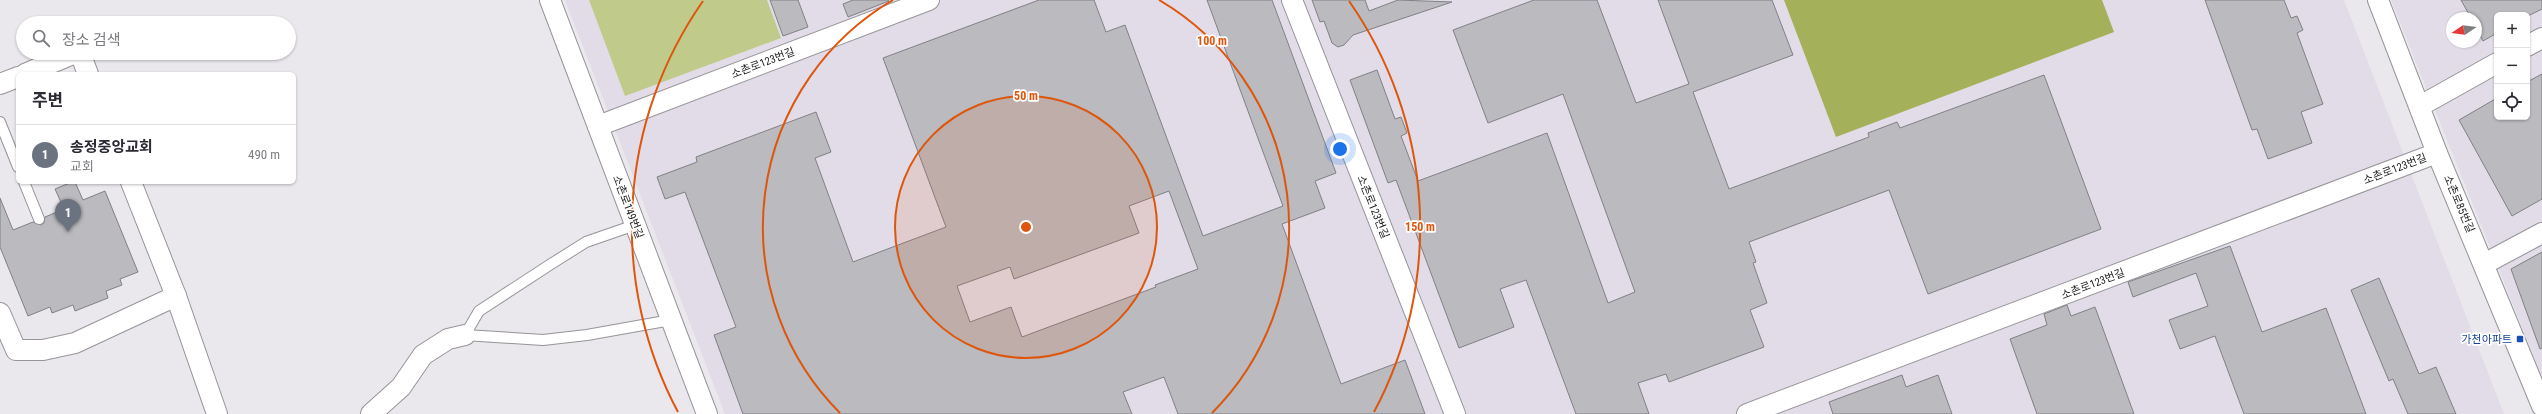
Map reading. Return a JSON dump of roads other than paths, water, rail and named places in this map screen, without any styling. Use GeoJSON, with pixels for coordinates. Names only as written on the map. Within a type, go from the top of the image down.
{"type":"FeatureCollection","features":[{"type":"Feature","properties":{"kind":"street","name":"소촌로149번길"},"geometry":{"type":"LineString","coordinates":[[550,0],[708,414]]}},
{"type":"Feature","properties":{"kind":"street","name":"소촌로123번길"},"geometry":{"type":"LineString","coordinates":[[598,126],[929,0]]}},
{"type":"Feature","properties":{"kind":"street","name":"소촌로123번길"},"geometry":{"type":"LineString","coordinates":[[1292,0],[1455,414]]}},
{"type":"Feature","properties":{"kind":"street","name":"소촌로85번길"},"geometry":{"type":"LineString","coordinates":[[2378,0],[2437,153],[2542,406]]}},
{"type":"Feature","properties":{"kind":"street"},"geometry":{"type":"LineString","coordinates":[[2530,44],[2542,38]]}},
{"type":"Feature","properties":{"kind":"street"},"geometry":{"type":"LineString","coordinates":[[30,72],[58,60]]}},
{"type":"Feature","properties":{"kind":"street"},"geometry":{"type":"LineString","coordinates":[[83,60],[87,72]]}},
{"type":"Feature","properties":{"kind":"street"},"geometry":{"type":"LineString","coordinates":[[2420,106],[2494,65]]}},
{"type":"Feature","properties":{"kind":"street"},"geometry":{"type":"LineString","coordinates":[[0,84],[16,78]]}},
{"type":"Feature","properties":{"kind":"street","name":"소촌로123번길"},"geometry":{"type":"LineString","coordinates":[[1747,414],[2437,153]]}},
{"type":"Feature","properties":{"kind":"street"},"geometry":{"type":"LineString","coordinates":[[132,184],[176,296],[217,414]]}},
{"type":"Feature","properties":{"kind":"street"},"geometry":{"type":"LineString","coordinates":[[2484,264],[2542,233]]}},
{"type":"Feature","properties":{"kind":"street"},"geometry":{"type":"LineString","coordinates":[[0,313],[16,350],[43,350],[75,344],[176,296]]}},
{"type":"Feature","properties":{"kind":"street"},"geometry":{"type":"LineString","coordinates":[[371,414],[401,387],[423,355],[448,338],[465,335]]}},
{"type":"Feature","properties":{"kind":"lane"},"geometry":{"type":"LineString","coordinates":[[0,122],[16,162]]}},
{"type":"Feature","properties":{"kind":"lane"},"geometry":{"type":"LineString","coordinates":[[25,184],[39,219]]}},
{"type":"Feature","properties":{"kind":"lane"},"geometry":{"type":"LineString","coordinates":[[635,225],[586,242],[551,264],[479,312],[465,335],[543,340],[587,335],[671,320]]}},
{"type":"Feature","properties":{"kind":"place","name":"송정중앙교회"},"geometry":{"type":"Point","coordinates":[68,232]}},
{"type":"Feature","properties":{"kind":"place","name":"가천아파트"},"geometry":{"type":"Point","coordinates":[2520,339]}}]}
